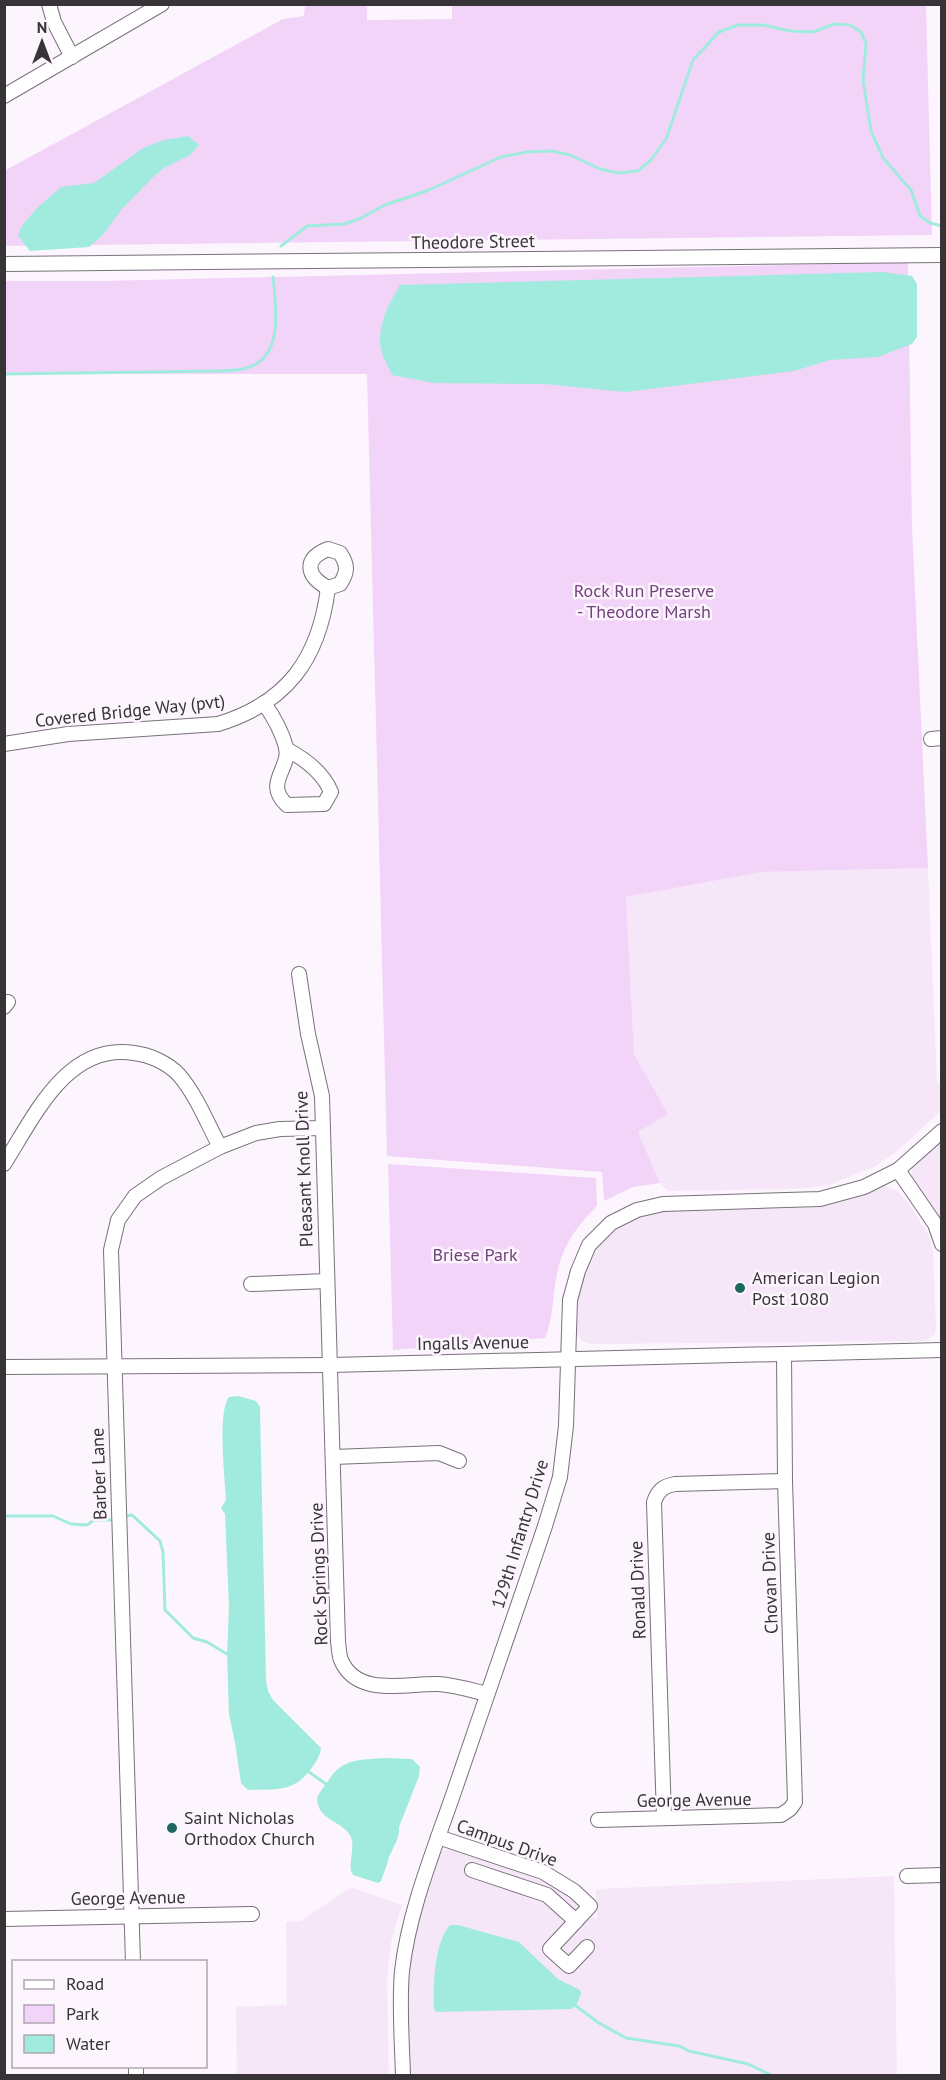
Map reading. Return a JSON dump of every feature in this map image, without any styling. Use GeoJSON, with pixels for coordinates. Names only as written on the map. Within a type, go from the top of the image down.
{"type":"FeatureCollection","features":[{"type":"Feature","properties":{"kind":"street"},"geometry":{"type":"LineString","coordinates":[[49,4],[54,22],[72,57]]}},
{"type":"Feature","properties":{"kind":"street"},"geometry":{"type":"LineString","coordinates":[[4,96],[162,4]]}},
{"type":"Feature","properties":{"kind":"street","name":"Theodore Street"},"geometry":{"type":"LineString","coordinates":[[4,264],[942,255]]}},
{"type":"Feature","properties":{"kind":"street","name":"Covered Bridge Way (pvt)"},"geometry":{"type":"LineString","coordinates":[[4,744],[68,734],[218,724],[240,717],[264,704],[287,685],[305,663],[318,635],[328,588]]}},
{"type":"Feature","properties":{"kind":"street"},"geometry":{"type":"LineString","coordinates":[[264,704],[274,718],[286,749],[277,789],[279,797],[287,805],[324,804],[332,792],[328,783],[305,759],[286,749]]}},
{"type":"Feature","properties":{"kind":"street","name":"Pleasant Knoll Drive"},"geometry":{"type":"LineString","coordinates":[[299,974],[308,1034],[322,1096],[331,1365]]}},
{"type":"Feature","properties":{"kind":"street"},"geometry":{"type":"LineString","coordinates":[[4,1164],[51,1091],[75,1066],[102,1053],[125,1051],[143,1054],[161,1062],[178,1074],[191,1092],[220,1147]]}},
{"type":"Feature","properties":{"kind":"street","name":"Barber Lane"},"geometry":{"type":"LineString","coordinates":[[133,1960],[111,1250],[118,1220],[135,1196],[161,1178],[220,1147],[256,1133],[280,1129],[323,1128]]}},
{"type":"Feature","properties":{"kind":"street","name":"129th Infantry Drive"},"geometry":{"type":"LineString","coordinates":[[403,2076],[401,2002],[406,1945],[438,1837],[560,1477],[566,1426],[570,1300],[578,1271],[590,1245],[611,1223],[637,1209],[663,1204],[820,1199],[864,1187],[898,1170],[942,1131]]}},
{"type":"Feature","properties":{"kind":"street"},"geometry":{"type":"LineString","coordinates":[[898,1170],[935,1224],[942,1244]]}},
{"type":"Feature","properties":{"kind":"street"},"geometry":{"type":"LineString","coordinates":[[251,1284],[327,1281]]}},
{"type":"Feature","properties":{"kind":"street","name":"Ingalls Avenue"},"geometry":{"type":"LineString","coordinates":[[4,1367],[331,1365],[942,1350]]}},
{"type":"Feature","properties":{"kind":"street","name":"Chovan Drive"},"geometry":{"type":"LineString","coordinates":[[784,1354],[785,1481],[795,1802],[790,1809]]}},
{"type":"Feature","properties":{"kind":"street","name":"Rock Springs Drive"},"geometry":{"type":"LineString","coordinates":[[331,1365],[338,1642],[341,1660],[347,1670],[368,1684],[379,1686],[438,1684],[488,1694]]}},
{"type":"Feature","properties":{"kind":"street"},"geometry":{"type":"LineString","coordinates":[[333,1456],[439,1453],[459,1461]]}},
{"type":"Feature","properties":{"kind":"street","name":"Ronald Drive"},"geometry":{"type":"LineString","coordinates":[[663,1818],[654,1502],[656,1496],[665,1486],[675,1484],[785,1481]]}},
{"type":"Feature","properties":{"kind":"street","name":"George Avenue"},"geometry":{"type":"LineString","coordinates":[[598,1820],[781,1815],[790,1809]]}},
{"type":"Feature","properties":{"kind":"street","name":"Campus Drive"},"geometry":{"type":"LineString","coordinates":[[438,1837],[543,1872],[574,1891],[590,1906],[576,1922]]}},
{"type":"Feature","properties":{"kind":"street"},"geometry":{"type":"LineString","coordinates":[[472,1870],[547,1895],[576,1922],[550,1949],[569,1966],[587,1947]]}},
{"type":"Feature","properties":{"kind":"street"},"geometry":{"type":"LineString","coordinates":[[907,1876],[942,1875]]}},
{"type":"Feature","properties":{"kind":"street","name":"George Avenue"},"geometry":{"type":"LineString","coordinates":[[4,1919],[252,1914]]}},
{"type":"Feature","properties":{"kind":"shaded area"},"geometry":{"type":"Polygon","coordinates":[[[928,868],[937,1081],[941,1084],[941,1111],[896,1152],[874,1167],[829,1185],[800,1189],[668,1191],[660,1183],[638,1132],[668,1114],[634,1054],[626,897],[762,872],[928,868]]]}},
{"type":"Feature","properties":{"kind":"shaded area"},"geometry":{"type":"Polygon","coordinates":[[[941,1137],[941,1225],[912,1182],[911,1176],[914,1162],[941,1137]]]}},
{"type":"Feature","properties":{"kind":"shaded area"},"geometry":{"type":"Polygon","coordinates":[[[884,1186],[898,1191],[912,1208],[930,1238],[933,1253],[936,1326],[935,1334],[927,1341],[591,1344],[582,1341],[577,1335],[574,1327],[577,1292],[594,1248],[620,1224],[651,1212],[823,1206],[884,1186]]]}},
{"type":"Feature","properties":{"kind":"shaded area"},"geometry":{"type":"Polygon","coordinates":[[[450,1849],[549,1883],[597,1920],[596,1889],[894,1876],[897,2075],[409,2076],[407,1987],[413,1935],[439,1854],[450,1849]]]}},
{"type":"Feature","properties":{"kind":"shaded area"},"geometry":{"type":"Polygon","coordinates":[[[351,1887],[402,1905],[391,1942],[387,1981],[389,2075],[237,2075],[236,2007],[287,2005],[286,1922],[301,1921],[351,1887]]]}},
{"type":"Feature","properties":{"kind":"green space"},"geometry":{"type":"Polygon","coordinates":[[[452,4],[926,5],[932,235],[5,246],[4,171],[283,19],[304,16],[305,5],[367,5],[367,20],[452,19],[452,4]]]}},
{"type":"Feature","properties":{"kind":"green space","name":"Rock Run Preserve - Theodore Marsh"},"geometry":{"type":"Polygon","coordinates":[[[908,262],[912,527],[928,868],[762,872],[626,897],[634,1054],[668,1114],[638,1132],[660,1183],[633,1187],[604,1201],[602,1172],[387,1156],[367,374],[5,374],[4,281],[102,281],[908,262]]]}},
{"type":"Feature","properties":{"kind":"green space","name":"Briese Park"},"geometry":{"type":"Polygon","coordinates":[[[388,1164],[596,1178],[597,1206],[577,1228],[559,1264],[550,1323],[545,1338],[393,1350],[388,1164]]]}},
{"type":"Feature","properties":{"kind":"water"},"geometry":{"type":"Polygon","coordinates":[[[188,136],[199,145],[190,155],[164,168],[152,178],[122,209],[102,236],[89,247],[30,251],[18,236],[21,227],[36,209],[61,187],[94,183],[143,148],[164,140],[188,136]]]}},
{"type":"Feature","properties":{"kind":"water"},"geometry":{"type":"Polygon","coordinates":[[[883,272],[912,276],[917,284],[917,337],[912,344],[878,357],[830,360],[794,371],[625,392],[545,384],[434,383],[392,375],[380,344],[381,326],[400,285],[883,272]]]}},
{"type":"Feature","properties":{"kind":"water"},"geometry":{"type":"Polygon","coordinates":[[[238,1396],[256,1401],[260,1407],[268,1691],[273,1700],[321,1748],[316,1761],[304,1777],[290,1786],[275,1789],[248,1790],[241,1783],[229,1714],[227,1654],[229,1607],[225,1514],[221,1508],[226,1500],[223,1417],[229,1397],[238,1396]]]}},
{"type":"Feature","properties":{"kind":"water"},"geometry":{"type":"Polygon","coordinates":[[[412,1759],[420,1767],[397,1839],[381,1881],[378,1883],[353,1875],[351,1837],[343,1827],[321,1812],[317,1798],[333,1773],[339,1768],[360,1760],[412,1759]]]}},
{"type":"Feature","properties":{"kind":"water"},"geometry":{"type":"Polygon","coordinates":[[[450,1925],[458,1925],[519,1942],[558,1979],[580,1990],[581,1994],[576,2006],[571,2009],[436,2012],[434,2009],[434,1977],[441,1942],[450,1925]]]}},
{"type":"Feature","properties":{"kind":"waterway"},"geometry":{"type":"LineString","coordinates":[[281,246],[307,226],[344,224],[359,219],[385,205],[429,190],[501,157],[527,152],[552,151],[570,155],[600,169],[618,173],[638,171],[651,160],[666,139],[693,60],[719,32],[738,25],[763,25],[790,31],[813,32],[834,24],[850,25],[861,32],[866,44],[863,80],[871,131],[883,158],[911,190],[920,216],[930,223],[942,226]]}},
{"type":"Feature","properties":{"kind":"waterway"},"geometry":{"type":"LineString","coordinates":[[4,374],[243,369],[256,364],[266,355],[272,344],[276,317],[273,277]]}},
{"type":"Feature","properties":{"kind":"waterway"},"geometry":{"type":"LineString","coordinates":[[126,1516],[132,1515],[160,1541],[163,1552],[165,1610],[193,1638],[207,1642],[227,1654]]}},
{"type":"Feature","properties":{"kind":"waterway"},"geometry":{"type":"LineString","coordinates":[[4,1516],[53,1516],[71,1524],[87,1525],[94,1520],[111,1520]]}},
{"type":"Feature","properties":{"kind":"waterway"},"geometry":{"type":"LineString","coordinates":[[309,1772],[326,1784]]}},
{"type":"Feature","properties":{"kind":"waterway"},"geometry":{"type":"LineString","coordinates":[[576,2006],[599,2023],[626,2038],[679,2046],[689,2051],[748,2064],[773,2076]]}},
{"type":"Feature","properties":{"kind":"place","name":"American Legion Post 1080"},"geometry":{"type":"Point","coordinates":[740,1288]}},
{"type":"Feature","properties":{"kind":"place","name":"Saint Nicholas Orthodox Church"},"geometry":{"type":"Point","coordinates":[172,1828]}}]}
